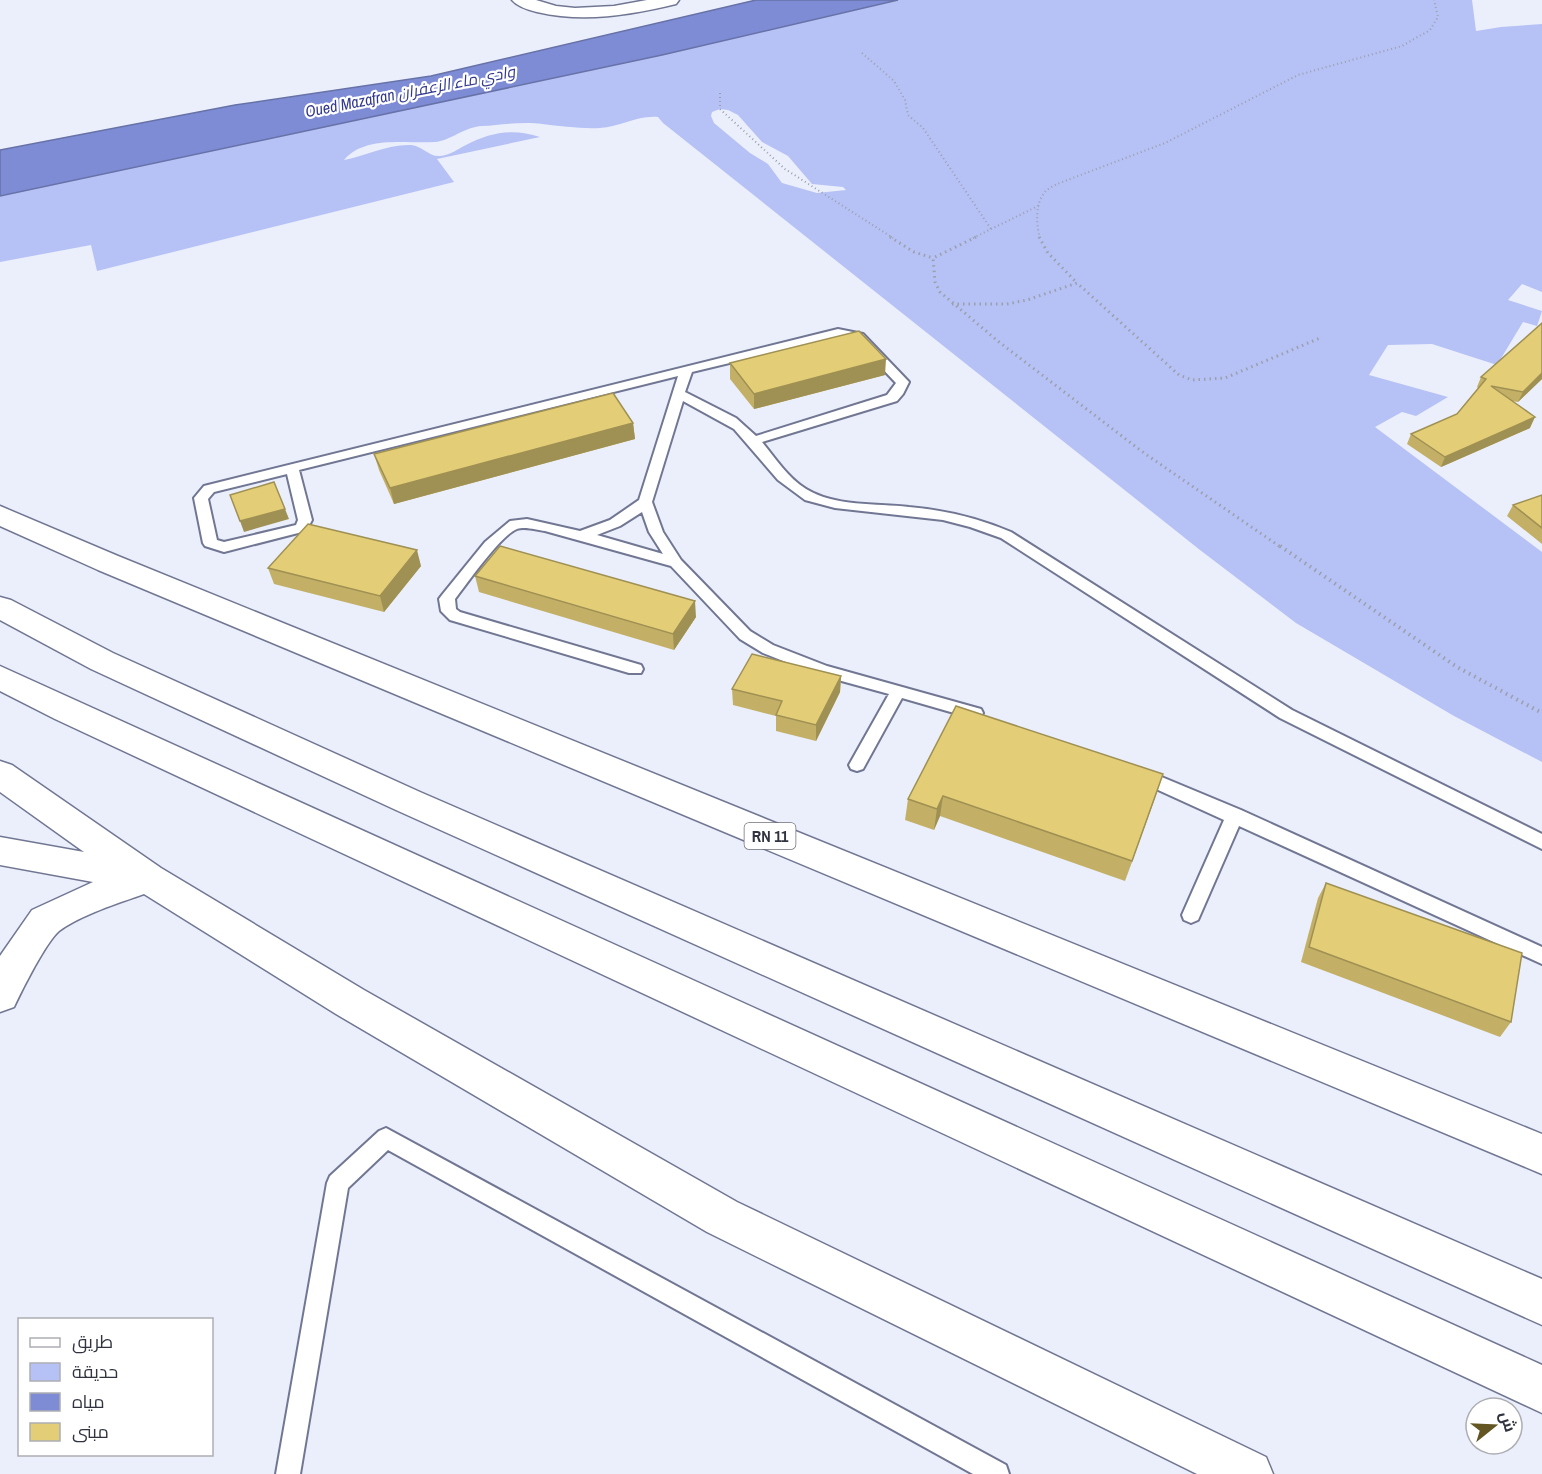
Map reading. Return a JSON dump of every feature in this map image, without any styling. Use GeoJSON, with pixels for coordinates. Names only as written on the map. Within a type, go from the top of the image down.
{"type":"FeatureCollection","features":[{"type":"Feature","properties":{"kind":"main road"},"geometry":{"type":"LineString","coordinates":[[520,0],[562,14],[635,8],[670,0]]}},
{"type":"Feature","properties":{"kind":"main road","name":"RN 11"},"geometry":{"type":"LineString","coordinates":[[0,515],[130,572],[1542,1154]]}},
{"type":"Feature","properties":{"kind":"main road"},"geometry":{"type":"LineString","coordinates":[[0,607],[102,661],[408,801],[1542,1302]]}},
{"type":"Feature","properties":{"kind":"main road"},"geometry":{"type":"LineString","coordinates":[[0,677],[88,721],[1542,1389]]}},
{"type":"Feature","properties":{"kind":"main road"},"geometry":{"type":"LineString","coordinates":[[0,774],[148,878],[350,1002],[722,1217],[1249,1474]]}},
{"type":"Feature","properties":{"kind":"main road"},"geometry":{"type":"LineString","coordinates":[[0,851],[148,878]]}},
{"type":"Feature","properties":{"kind":"main road"},"geometry":{"type":"LineString","coordinates":[[0,995],[6,980],[45,921],[88,899],[148,878]]}},
{"type":"Feature","properties":{"kind":"lane"},"geometry":{"type":"LineString","coordinates":[[292,468],[305,520],[301,528],[224,547],[210,543],[201,498],[206,492],[292,468],[838,333],[859,338],[903,382],[897,394],[892,398],[753,441]]}},
{"type":"Feature","properties":{"kind":"lane"},"geometry":{"type":"LineString","coordinates":[[578,536],[624,519],[645,502],[686,370]]}},
{"type":"Feature","properties":{"kind":"lane"},"geometry":{"type":"LineString","coordinates":[[679,394],[727,419],[753,441],[797,491],[820,501],[941,514],[975,522],[1006,535],[1286,714],[1542,842]]}},
{"type":"Feature","properties":{"kind":"lane"},"geometry":{"type":"LineString","coordinates":[[645,502],[656,532],[676,563],[745,635],[768,649],[822,670],[994,720]]}},
{"type":"Feature","properties":{"kind":"lane"},"geometry":{"type":"LineString","coordinates":[[634,669],[455,616],[449,611],[447,605],[452,592],[510,527],[530,524],[676,563]]}},
{"type":"Feature","properties":{"kind":"lane"},"geometry":{"type":"LineString","coordinates":[[857,765],[898,692]]}},
{"type":"Feature","properties":{"kind":"lane"},"geometry":{"type":"LineString","coordinates":[[1128,769],[1542,956]]}},
{"type":"Feature","properties":{"kind":"lane"},"geometry":{"type":"LineString","coordinates":[[1191,915],[1234,816]]}},
{"type":"Feature","properties":{"kind":"lane"},"geometry":{"type":"LineString","coordinates":[[288,1474],[338,1183],[386,1138],[997,1474]]}},
{"type":"Feature","properties":{"kind":"path"},"geometry":{"type":"LineString","coordinates":[[1320,338],[1225,378],[1192,380],[1179,375],[1045,251],[1037,216],[1044,192],[1057,184],[1165,143],[1298,75],[1379,53],[1418,39],[1430,30],[1438,17],[1434,0]]}},
{"type":"Feature","properties":{"kind":"path"},"geometry":{"type":"LineString","coordinates":[[862,53],[894,81],[905,100],[908,115],[923,128],[991,230]]}},
{"type":"Feature","properties":{"kind":"path"},"geometry":{"type":"LineString","coordinates":[[720,93],[720,109],[785,169],[905,246],[933,258],[1040,205]]}},
{"type":"Feature","properties":{"kind":"path"},"geometry":{"type":"LineString","coordinates":[[933,258],[935,282],[940,292],[951,304],[1143,453],[1457,667],[1542,713]]}},
{"type":"Feature","properties":{"kind":"path"},"geometry":{"type":"LineString","coordinates":[[951,304],[1007,304],[1027,300],[1077,282]]}},
{"type":"Feature","properties":{"kind":"green space"},"geometry":{"type":"Polygon","coordinates":[[[898,0],[1472,0],[1476,31],[1542,24],[1542,292],[1522,284],[1508,300],[1542,311],[1537,326],[1523,322],[1497,365],[1432,344],[1388,345],[1369,375],[1448,397],[1416,416],[1402,412],[1375,427],[1542,552],[1542,762],[1454,716],[1296,623],[1200,550],[658,117],[643,118],[600,128],[527,123],[482,126],[435,142],[374,144],[353,152],[344,160],[402,145],[419,147],[436,156],[444,155],[493,134],[511,132],[540,137],[437,159],[454,182],[97,271],[91,245],[0,262],[0,196],[662,55],[898,0]],[[720,109],[712,112],[714,123],[750,153],[768,164],[782,183],[817,193],[846,190],[843,187],[812,184],[788,156],[762,142],[738,115],[720,109]]]}},
{"type":"Feature","properties":{"kind":"water","name":"Oued Mazafran وادي ماء الزعفران"},"geometry":{"type":"Polygon","coordinates":[[[756,0],[898,0],[662,55],[0,196],[0,150],[235,105],[431,76],[756,0]]]}},
{"type":"Feature","properties":{"kind":"building"},"geometry":{"type":"Polygon","coordinates":[[[1542,323],[1542,373],[1523,392],[1491,386],[1535,417],[1445,457],[1411,434],[1457,414],[1486,379],[1481,377],[1542,323]]]}},
{"type":"Feature","properties":{"kind":"building"},"geometry":{"type":"Polygon","coordinates":[[[859,331],[886,359],[754,394],[730,363],[859,331]]]}},
{"type":"Feature","properties":{"kind":"building"},"geometry":{"type":"Polygon","coordinates":[[[613,393],[633,423],[390,488],[374,454],[613,393]]]}},
{"type":"Feature","properties":{"kind":"building"},"geometry":{"type":"Polygon","coordinates":[[[274,482],[285,509],[240,521],[230,495],[274,482]]]}},
{"type":"Feature","properties":{"kind":"building"},"geometry":{"type":"Polygon","coordinates":[[[1542,495],[1542,528],[1513,505],[1542,495]]]}},
{"type":"Feature","properties":{"kind":"building"},"geometry":{"type":"Polygon","coordinates":[[[308,524],[417,550],[380,596],[268,568],[308,524]]]}},
{"type":"Feature","properties":{"kind":"building"},"geometry":{"type":"Polygon","coordinates":[[[500,546],[695,601],[673,634],[475,576],[500,546]]]}},
{"type":"Feature","properties":{"kind":"building"},"geometry":{"type":"Polygon","coordinates":[[[752,654],[841,676],[816,725],[776,715],[782,701],[732,689],[752,654]]]}},
{"type":"Feature","properties":{"kind":"building"},"geometry":{"type":"Polygon","coordinates":[[[956,706],[1163,774],[1132,861],[943,796],[937,809],[908,799],[956,706]]]}},
{"type":"Feature","properties":{"kind":"building"},"geometry":{"type":"Polygon","coordinates":[[[1326,883],[1522,953],[1511,1022],[1309,947],[1326,883]]]}}]}
